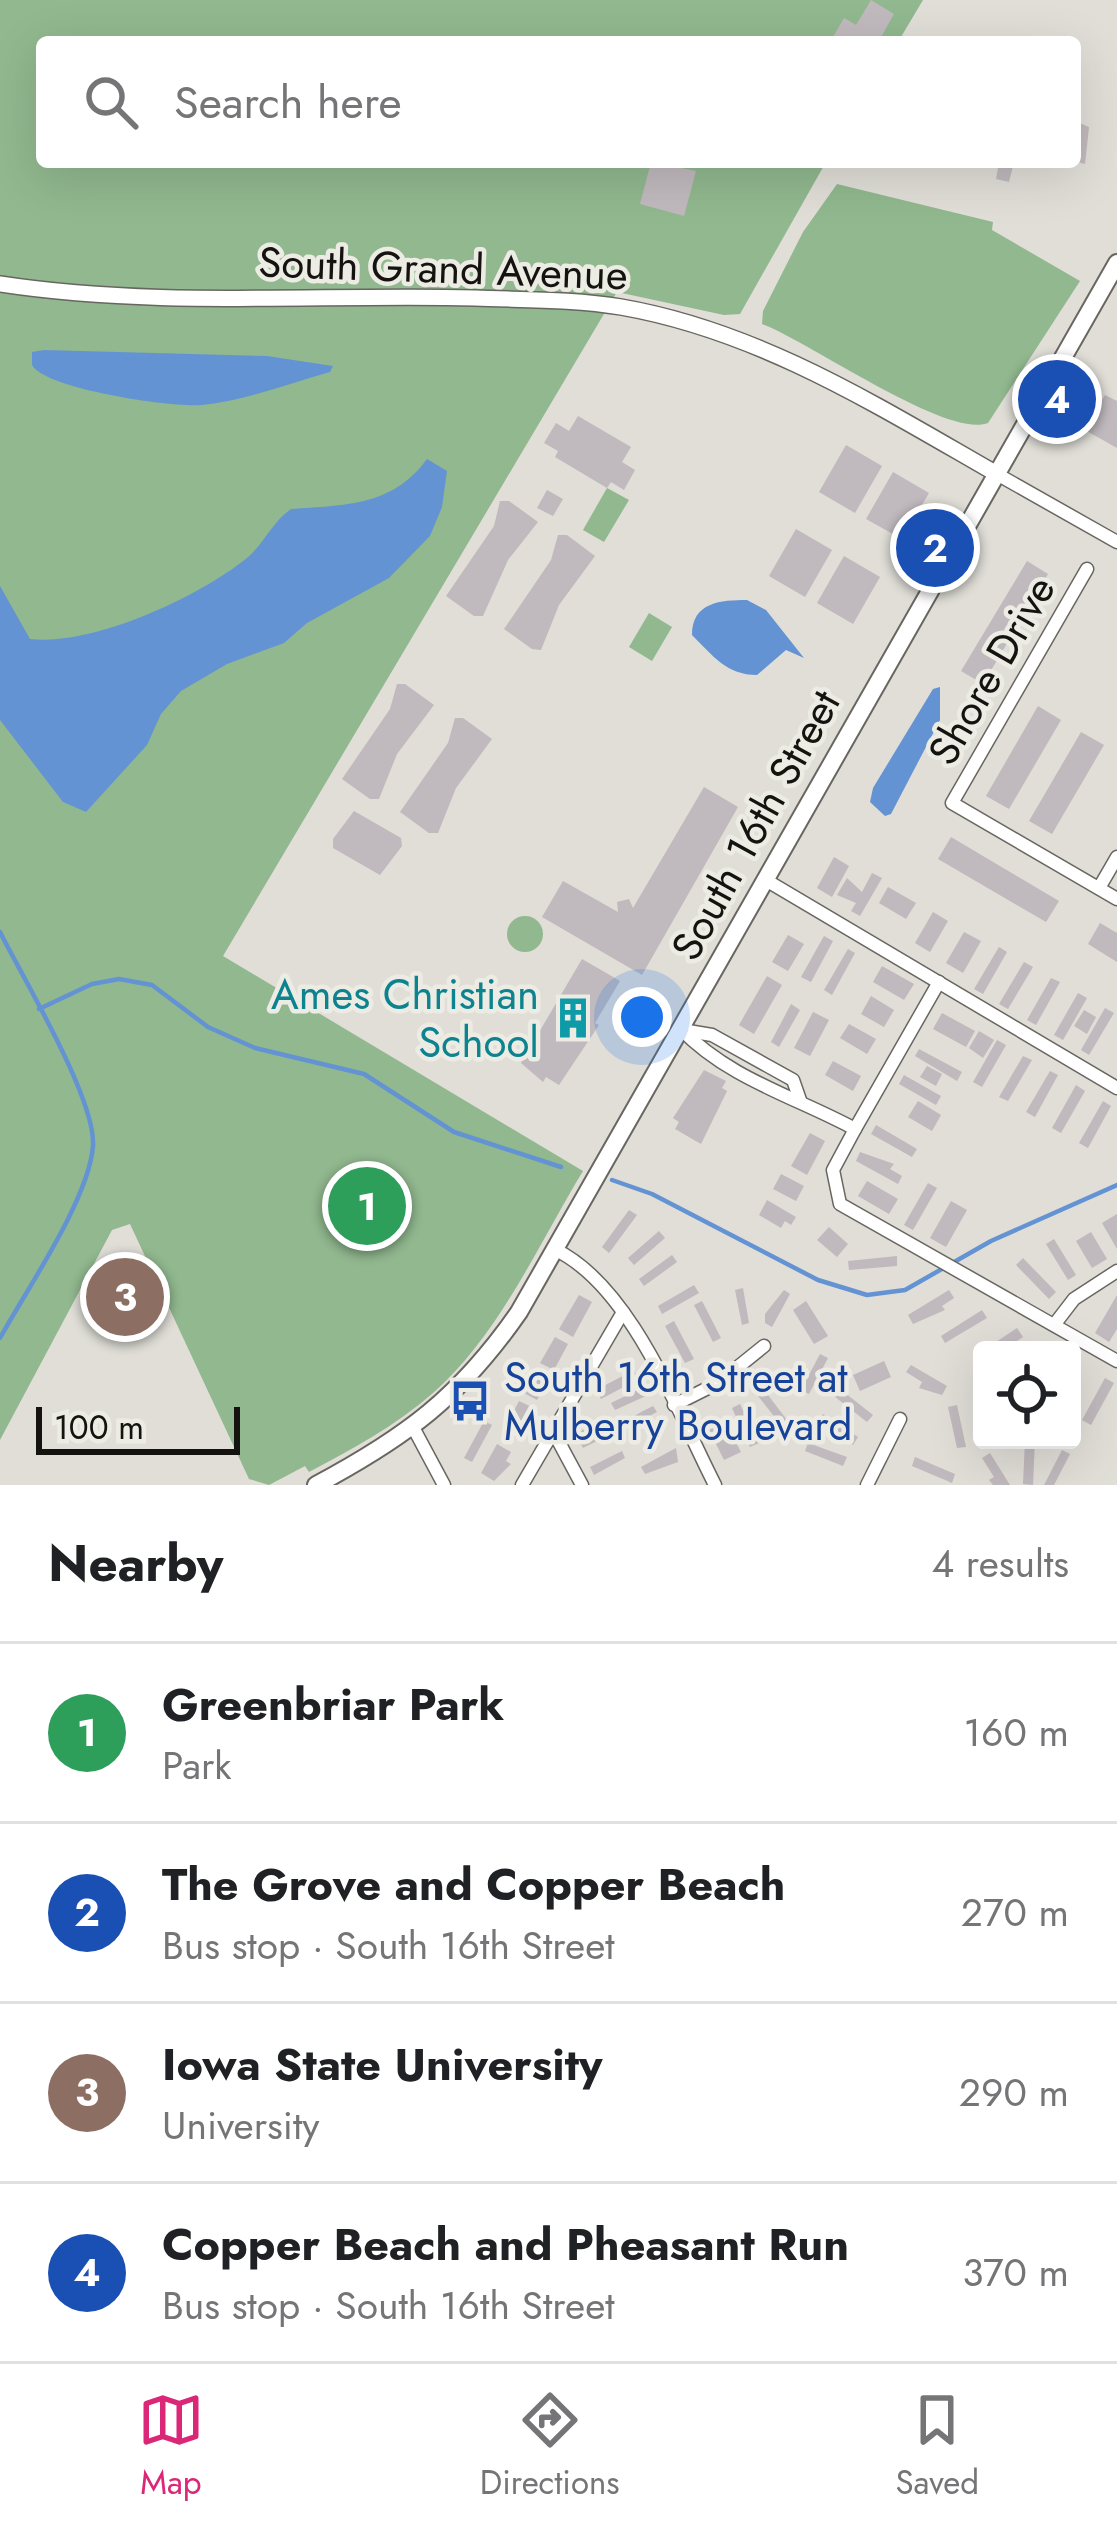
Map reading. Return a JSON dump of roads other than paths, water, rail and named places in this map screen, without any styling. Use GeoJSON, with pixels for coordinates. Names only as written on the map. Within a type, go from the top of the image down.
{"type":"FeatureCollection","features":[{"type":"Feature","properties":{"kind":"main road","name":"South 16th Street"},"geometry":{"type":"LineString","coordinates":[[316,1485],[414,1429],[493,1350],[681,1030],[1117,263]]}},
{"type":"Feature","properties":{"kind":"street","name":"South Grand Avenue"},"geometry":{"type":"LineString","coordinates":[[0,284],[87,293],[466,298],[620,307],[718,331],[790,360],[1117,542]]}},
{"type":"Feature","properties":{"kind":"street","name":"Shore Drive"},"geometry":{"type":"LineString","coordinates":[[1088,568],[952,803],[1099,888]]}},
{"type":"Feature","properties":{"kind":"street"},"geometry":{"type":"LineString","coordinates":[[1117,857],[1099,888],[1117,899]]}},
{"type":"Feature","properties":{"kind":"street"},"geometry":{"type":"LineString","coordinates":[[764,879],[1117,1088]]}},
{"type":"Feature","properties":{"kind":"street"},"geometry":{"type":"LineString","coordinates":[[939,982],[833,1170],[834,1195],[840,1204],[1117,1361]]}},
{"type":"Feature","properties":{"kind":"street"},"geometry":{"type":"LineString","coordinates":[[681,1030],[701,1051],[783,1098],[800,1100],[855,1130]]}},
{"type":"Feature","properties":{"kind":"street"},"geometry":{"type":"LineString","coordinates":[[681,1030],[712,1036],[793,1080],[800,1100]]}},
{"type":"Feature","properties":{"kind":"street"},"geometry":{"type":"LineString","coordinates":[[554,1250],[583,1263],[622,1312],[715,1485]]}},
{"type":"Feature","properties":{"kind":"street"},"geometry":{"type":"LineString","coordinates":[[1054,1325],[1074,1299],[1117,1271]]}},
{"type":"Feature","properties":{"kind":"street"},"geometry":{"type":"LineString","coordinates":[[522,1485],[622,1312]]}},
{"type":"Feature","properties":{"kind":"street"},"geometry":{"type":"LineString","coordinates":[[674,1405],[718,1383],[764,1346]]}},
{"type":"Feature","properties":{"kind":"street"},"geometry":{"type":"LineString","coordinates":[[867,1485],[900,1420]]}},
{"type":"Feature","properties":{"kind":"street"},"geometry":{"type":"LineString","coordinates":[[414,1429],[444,1485]]}},
{"type":"Feature","properties":{"kind":"street"},"geometry":{"type":"LineString","coordinates":[[554,1433],[582,1485]]}},
{"type":"Feature","properties":{"kind":"water"},"geometry":{"type":"Polygon","coordinates":[[[32,352],[267,356],[333,366],[330,372],[251,396],[187,405],[111,395],[60,382],[32,365],[32,352]]]}},
{"type":"Feature","properties":{"kind":"water"},"geometry":{"type":"Polygon","coordinates":[[[427,459],[447,471],[442,507],[430,536],[389,578],[307,623],[284,643],[227,664],[181,691],[161,714],[147,745],[86,812],[63,802],[0,720],[0,586],[30,639],[83,635],[113,627],[173,603],[226,573],[253,552],[291,509],[348,504],[383,495],[427,459]]]}},
{"type":"Feature","properties":{"kind":"water"},"geometry":{"type":"Polygon","coordinates":[[[747,600],[766,610],[804,658],[786,650],[757,675],[746,674],[721,663],[692,635],[703,609],[718,602],[747,600]]]}},
{"type":"Feature","properties":{"kind":"water"},"geometry":{"type":"Polygon","coordinates":[[[940,687],[940,720],[891,814],[885,816],[870,802],[873,788],[933,689],[940,687]]]}},
{"type":"Feature","properties":{"kind":"waterway"},"geometry":{"type":"LineString","coordinates":[[0,932],[71,1070],[91,1125],[93,1146],[69,1217],[0,1338]]}},
{"type":"Feature","properties":{"kind":"waterway"},"geometry":{"type":"LineString","coordinates":[[39,1009],[92,984],[119,979],[152,985],[208,1027],[255,1048],[364,1074],[454,1132],[561,1167]]}},
{"type":"Feature","properties":{"kind":"waterway"},"geometry":{"type":"LineString","coordinates":[[612,1180],[652,1194],[818,1280],[867,1295],[905,1290],[991,1241],[1117,1185]]}},
{"type":"Feature","properties":{"kind":"place","name":"Copper Beach and Pheasant Run"},"geometry":{"type":"Point","coordinates":[1057,399]}},
{"type":"Feature","properties":{"kind":"place","name":"The Grove and Copper Beach"},"geometry":{"type":"Point","coordinates":[935,548]}},
{"type":"Feature","properties":{"kind":"place","name":"Ames Christian School"},"geometry":{"type":"Point","coordinates":[573,1018]}},
{"type":"Feature","properties":{"kind":"place","name":"Greenbriar Park"},"geometry":{"type":"Point","coordinates":[367,1206]}},
{"type":"Feature","properties":{"kind":"place","name":"Iowa State University"},"geometry":{"type":"Point","coordinates":[125,1297]}},
{"type":"Feature","properties":{"kind":"place","name":"South 16th Street at Mulberry Boulevard"},"geometry":{"type":"Point","coordinates":[470,1401]}}]}
